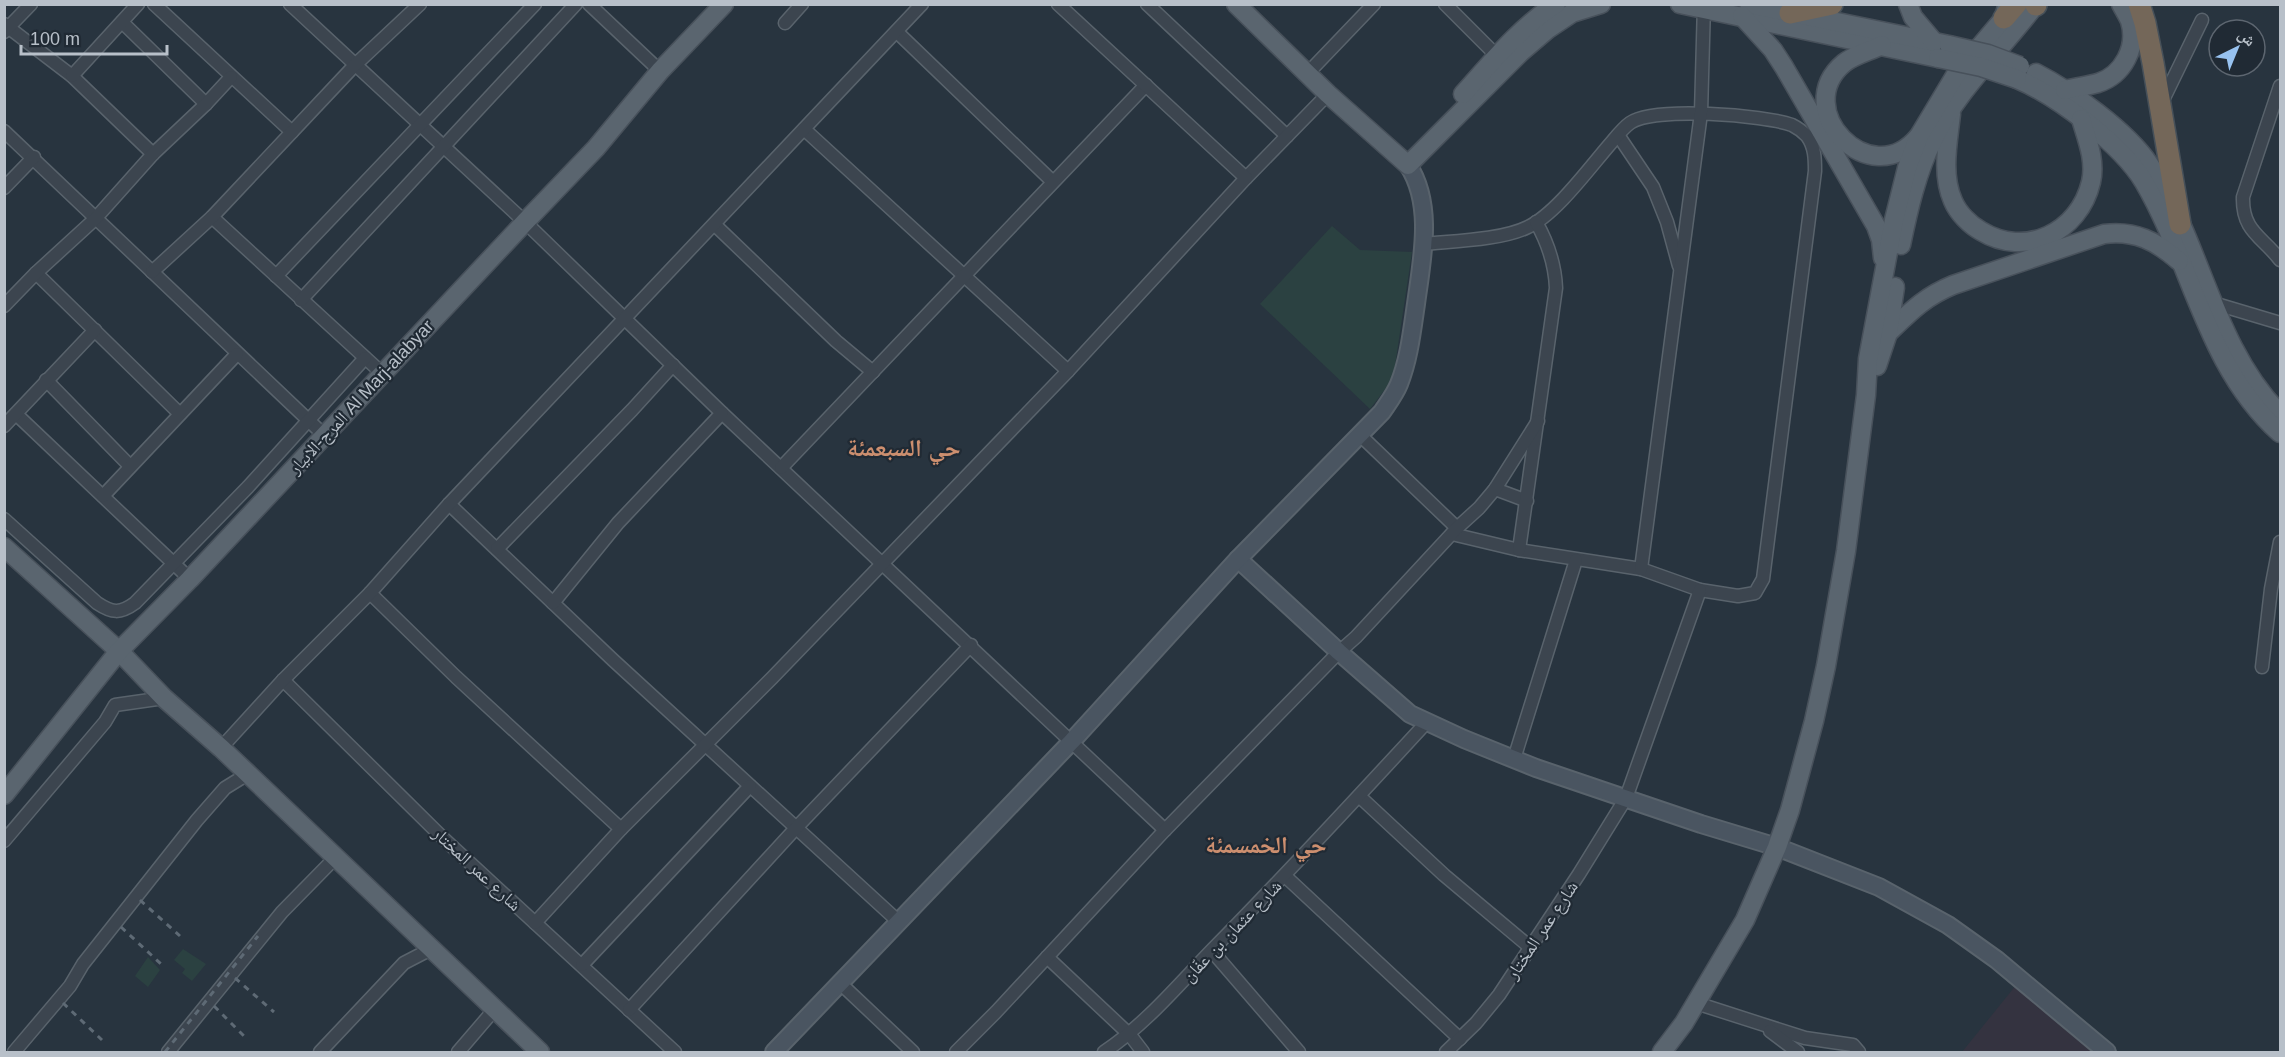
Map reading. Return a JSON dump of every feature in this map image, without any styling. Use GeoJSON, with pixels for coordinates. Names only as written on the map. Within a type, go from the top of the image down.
{"type":"FeatureCollection","features":[{"type":"Feature","properties":{"kind":"highway"},"geometry":{"type":"LineString","coordinates":[[1790,13],[1832,4]]}},
{"type":"Feature","properties":{"kind":"highway"},"geometry":{"type":"LineString","coordinates":[[2139,4],[2161,104],[2180,224]]}},
{"type":"Feature","properties":{"kind":"main road"},"geometry":{"type":"LineString","coordinates":[[1236,4],[1328,94],[1404,163]]}},
{"type":"Feature","properties":{"kind":"main road"},"geometry":{"type":"LineString","coordinates":[[1404,163],[1497,56],[1533,21],[1556,4]]}},
{"type":"Feature","properties":{"kind":"main road"},"geometry":{"type":"LineString","coordinates":[[1404,163],[1548,29],[1572,13],[1601,4]]}},
{"type":"Feature","properties":{"kind":"main road"},"geometry":{"type":"LineString","coordinates":[[1680,4],[1790,13],[1941,48],[1981,67],[2018,72],[2065,90],[2126,138],[2141,154],[2163,187],[2238,358],[2259,389],[2280,414]]}},
{"type":"Feature","properties":{"kind":"main road"},"geometry":{"type":"LineString","coordinates":[[1908,4],[1913,17],[1941,48]]}},
{"type":"Feature","properties":{"kind":"main road"},"geometry":{"type":"LineString","coordinates":[[2065,90],[2098,83],[2121,68],[2130,54],[2133,37],[2130,20],[2121,4]]}},
{"type":"Feature","properties":{"kind":"main road"},"geometry":{"type":"LineString","coordinates":[[1866,395],[1888,333],[1902,242],[1922,168],[1933,139],[1951,110],[2036,5]]}},
{"type":"Feature","properties":{"kind":"main road","name":"المرج-الابيار Al Marj-alabyar"},"geometry":{"type":"LineString","coordinates":[[4,795],[119,651],[190,579],[596,148],[660,71],[719,6]]}},
{"type":"Feature","properties":{"kind":"main road"},"geometry":{"type":"LineString","coordinates":[[1662,1053],[1696,1004],[1745,920],[1777,847],[1793,799],[1820,693],[1846,551],[1869,359],[1907,168],[1920,136],[1955,76],[2009,9]]}},
{"type":"Feature","properties":{"kind":"main road"},"geometry":{"type":"LineString","coordinates":[[1745,10],[1882,45],[1941,48]]}},
{"type":"Feature","properties":{"kind":"main road"},"geometry":{"type":"LineString","coordinates":[[1745,10],[1773,50],[1876,226],[1883,253],[1883,288]]}},
{"type":"Feature","properties":{"kind":"main road"},"geometry":{"type":"LineString","coordinates":[[1882,45],[1844,63],[1832,77],[1827,90],[1826,107],[1830,122],[1847,145],[1873,156],[1901,151],[1912,145],[1920,136]]}},
{"type":"Feature","properties":{"kind":"main road"},"geometry":{"type":"LineString","coordinates":[[2018,72],[2081,119],[2114,147],[2138,173],[2151,195],[2228,368],[2259,410],[2280,433]]}},
{"type":"Feature","properties":{"kind":"main road"},"geometry":{"type":"LineString","coordinates":[[1951,110],[1947,177],[1953,202],[1970,225],[1991,237],[2015,243],[2040,240],[2061,230],[2076,214],[2085,199],[2091,182],[2093,166],[2081,119]]}},
{"type":"Feature","properties":{"kind":"main road"},"geometry":{"type":"LineString","coordinates":[[1888,333],[1913,307],[1933,294],[1953,285],[2104,234],[2127,232],[2157,243],[2202,276]]}},
{"type":"Feature","properties":{"kind":"main road"},"geometry":{"type":"LineString","coordinates":[[5,548],[119,651],[164,698],[221,748],[246,775],[336,857],[540,1053]]}},
{"type":"Feature","properties":{"kind":"street"},"geometry":{"type":"LineString","coordinates":[[31,4],[6,27],[72,75],[153,154]]}},
{"type":"Feature","properties":{"kind":"street"},"geometry":{"type":"LineString","coordinates":[[72,75],[138,4]]}},
{"type":"Feature","properties":{"kind":"street"},"geometry":{"type":"LineString","coordinates":[[154,4],[292,132]]}},
{"type":"Feature","properties":{"kind":"street"},"geometry":{"type":"LineString","coordinates":[[290,4],[525,222],[722,413],[1165,830]]}},
{"type":"Feature","properties":{"kind":"street"},"geometry":{"type":"LineString","coordinates":[[152,272],[212,217],[355,65],[420,4]]}},
{"type":"Feature","properties":{"kind":"street"},"geometry":{"type":"LineString","coordinates":[[276,276],[535,4]]}},
{"type":"Feature","properties":{"kind":"street"},"geometry":{"type":"LineString","coordinates":[[301,300],[576,4]]}},
{"type":"Feature","properties":{"kind":"street"},"geometry":{"type":"LineString","coordinates":[[590,4],[660,71]]}},
{"type":"Feature","properties":{"kind":"street"},"geometry":{"type":"LineString","coordinates":[[784,23],[802,4]]}},
{"type":"Feature","properties":{"kind":"street"},"geometry":{"type":"LineString","coordinates":[[221,748],[922,4]]}},
{"type":"Feature","properties":{"kind":"street"},"geometry":{"type":"LineString","coordinates":[[1058,4],[1246,178]]}},
{"type":"Feature","properties":{"kind":"street"},"geometry":{"type":"LineString","coordinates":[[1147,4],[1287,136]]}},
{"type":"Feature","properties":{"kind":"street"},"geometry":{"type":"LineString","coordinates":[[1445,4],[1497,56]]}},
{"type":"Feature","properties":{"kind":"street"},"geometry":{"type":"LineString","coordinates":[[1308,73],[1368,6]]}},
{"type":"Feature","properties":{"kind":"street"},"geometry":{"type":"LineString","coordinates":[[1641,569],[1701,113],[1703,7]]}},
{"type":"Feature","properties":{"kind":"street"},"geometry":{"type":"LineString","coordinates":[[2161,104],[2202,20]]}},
{"type":"Feature","properties":{"kind":"street"},"geometry":{"type":"LineString","coordinates":[[122,22],[206,104]]}},
{"type":"Feature","properties":{"kind":"street"},"geometry":{"type":"LineString","coordinates":[[897,32],[1052,181]]}},
{"type":"Feature","properties":{"kind":"street"},"geometry":{"type":"LineString","coordinates":[[4,306],[95,219],[153,154],[231,77]]}},
{"type":"Feature","properties":{"kind":"street"},"geometry":{"type":"LineString","coordinates":[[781,468],[1146,84]]}},
{"type":"Feature","properties":{"kind":"street"},"geometry":{"type":"LineString","coordinates":[[2280,86],[2243,197],[2245,219],[2253,233],[2280,258]]}},
{"type":"Feature","properties":{"kind":"street"},"geometry":{"type":"LineString","coordinates":[[535,924],[621,829],[772,678],[1068,371],[1246,178],[1328,94]]}},
{"type":"Feature","properties":{"kind":"street"},"geometry":{"type":"LineString","coordinates":[[1360,435],[1455,531],[1519,550],[1641,569],[1700,590],[1746,596],[1755,593],[1764,579],[1815,171],[1814,151],[1807,136],[1793,126],[1771,120],[1701,113],[1641,117],[1630,123],[1618,135],[1557,204],[1526,228],[1504,234],[1424,244]]}},
{"type":"Feature","properties":{"kind":"street"},"geometry":{"type":"LineString","coordinates":[[804,129],[1068,371]]}},
{"type":"Feature","properties":{"kind":"street"},"geometry":{"type":"LineString","coordinates":[[4,131],[34,157],[95,219],[325,436]]}},
{"type":"Feature","properties":{"kind":"street"},"geometry":{"type":"LineString","coordinates":[[1618,135],[1653,187],[1667,222],[1681,271]]}},
{"type":"Feature","properties":{"kind":"street"},"geometry":{"type":"LineString","coordinates":[[4,188],[34,157]]}},
{"type":"Feature","properties":{"kind":"street"},"geometry":{"type":"LineString","coordinates":[[774,1053],[1072,741],[1238,559],[1382,412],[1398,386],[1407,359],[1424,244],[1419,188],[1416,178],[1404,163]]}},
{"type":"Feature","properties":{"kind":"street"},"geometry":{"type":"LineString","coordinates":[[212,217],[383,374]]}},
{"type":"Feature","properties":{"kind":"street"},"geometry":{"type":"LineString","coordinates":[[1519,550],[1556,288],[1552,260],[1536,222]]}},
{"type":"Feature","properties":{"kind":"street"},"geometry":{"type":"LineString","coordinates":[[715,225],[836,341],[873,372]]}},
{"type":"Feature","properties":{"kind":"street"},"geometry":{"type":"LineString","coordinates":[[36,273],[179,413]]}},
{"type":"Feature","properties":{"kind":"street"},"geometry":{"type":"LineString","coordinates":[[2213,303],[2280,323]]}},
{"type":"Feature","properties":{"kind":"street"},"geometry":{"type":"LineString","coordinates":[[4,426],[95,330]]}},
{"type":"Feature","properties":{"kind":"street"},"geometry":{"type":"LineString","coordinates":[[103,496],[237,354]]}},
{"type":"Feature","properties":{"kind":"street"},"geometry":{"type":"LineString","coordinates":[[4,519],[108,611],[124,611],[248,487],[365,358]]}},
{"type":"Feature","properties":{"kind":"street"},"geometry":{"type":"LineString","coordinates":[[497,549],[673,365]]}},
{"type":"Feature","properties":{"kind":"street"},"geometry":{"type":"LineString","coordinates":[[46,380],[130,466]]}},
{"type":"Feature","properties":{"kind":"street"},"geometry":{"type":"LineString","coordinates":[[553,603],[618,523],[722,413]]}},
{"type":"Feature","properties":{"kind":"street"},"geometry":{"type":"LineString","coordinates":[[16,414],[190,579]]}},
{"type":"Feature","properties":{"kind":"street"},"geometry":{"type":"LineString","coordinates":[[956,1053],[1165,830],[1356,637],[1479,508],[1495,489],[1538,421]]}},
{"type":"Feature","properties":{"kind":"street"},"geometry":{"type":"LineString","coordinates":[[1495,489],[1527,501]]}},
{"type":"Feature","properties":{"kind":"street"},"geometry":{"type":"LineString","coordinates":[[449,504],[899,922]]}},
{"type":"Feature","properties":{"kind":"street"},"geometry":{"type":"LineString","coordinates":[[2262,666],[2271,589],[2280,542]]}},
{"type":"Feature","properties":{"kind":"street"},"geometry":{"type":"LineString","coordinates":[[1238,559],[1410,714],[1426,723],[1514,759],[1777,847],[1879,887],[1948,925],[1997,960],[2107,1053]]}},
{"type":"Feature","properties":{"kind":"street"},"geometry":{"type":"LineString","coordinates":[[1514,759],[1576,560]]}},
{"type":"Feature","properties":{"kind":"street","name":"شارع عمر المختار"},"geometry":{"type":"LineString","coordinates":[[1446,1053],[1499,994],[1531,948],[1626,798],[1700,590]]}},
{"type":"Feature","properties":{"kind":"street"},"geometry":{"type":"LineString","coordinates":[[370,592],[456,677],[621,829]]}},
{"type":"Feature","properties":{"kind":"street"},"geometry":{"type":"LineString","coordinates":[[629,1010],[796,828],[971,645]]}},
{"type":"Feature","properties":{"kind":"street","name":"شارع عمر المختار"},"geometry":{"type":"LineString","coordinates":[[283,680],[436,831],[675,1053]]}},
{"type":"Feature","properties":{"kind":"street"},"geometry":{"type":"LineString","coordinates":[[4,841],[105,722],[115,705],[164,698]]}},
{"type":"Feature","properties":{"kind":"street","name":"شارع عثمان بن عفّان"},"geometry":{"type":"LineString","coordinates":[[1104,1053],[1130,1035],[1212,951],[1285,876],[1426,723]]}},
{"type":"Feature","properties":{"kind":"street"},"geometry":{"type":"LineString","coordinates":[[14,1053],[70,986],[83,964],[197,820],[225,788],[246,775]]}},
{"type":"Feature","properties":{"kind":"street"},"geometry":{"type":"LineString","coordinates":[[582,965],[750,786]]}},
{"type":"Feature","properties":{"kind":"street"},"geometry":{"type":"LineString","coordinates":[[1359,796],[1444,875],[1531,948]]}},
{"type":"Feature","properties":{"kind":"street"},"geometry":{"type":"LineString","coordinates":[[168,1053],[282,912],[336,857]]}},
{"type":"Feature","properties":{"kind":"street"},"geometry":{"type":"LineString","coordinates":[[1285,876],[1460,1039]]}},
{"type":"Feature","properties":{"kind":"street"},"geometry":{"type":"LineString","coordinates":[[320,1053],[404,963],[431,949]]}},
{"type":"Feature","properties":{"kind":"street"},"geometry":{"type":"LineString","coordinates":[[1212,951],[1299,1053]]}},
{"type":"Feature","properties":{"kind":"street"},"geometry":{"type":"LineString","coordinates":[[1047,957],[1130,1035],[1143,1053]]}},
{"type":"Feature","properties":{"kind":"street"},"geometry":{"type":"LineString","coordinates":[[840,983],[913,1053]]}},
{"type":"Feature","properties":{"kind":"street"},"geometry":{"type":"LineString","coordinates":[[1696,1004],[1805,1038],[1853,1045],[1859,1053]]}},
{"type":"Feature","properties":{"kind":"street"},"geometry":{"type":"LineString","coordinates":[[458,1053],[494,1010]]}},
{"type":"Feature","properties":{"kind":"street"},"geometry":{"type":"LineString","coordinates":[[1765,1027],[1798,1053]]}},
{"type":"Feature","properties":{"kind":"shaded area"},"geometry":{"type":"Polygon","coordinates":[[[2017,984],[2094,1052],[1962,1052],[2017,984]]]}},
{"type":"Feature","properties":{"kind":"green space"},"geometry":{"type":"Polygon","coordinates":[[[1332,226],[1360,250],[1412,252],[1393,379],[1370,409],[1260,304],[1332,226]]]}},
{"type":"Feature","properties":{"kind":"green space"},"geometry":{"type":"Polygon","coordinates":[[[183,949],[206,964],[192,981],[182,973],[185,969],[174,960],[183,949]]]}},
{"type":"Feature","properties":{"kind":"green space"},"geometry":{"type":"Polygon","coordinates":[[[148,957],[160,970],[148,987],[135,976],[148,957]]]}},
{"type":"Feature","properties":{"kind":"railway"},"geometry":{"type":"LineString","coordinates":[[140,900],[180,936]]}},
{"type":"Feature","properties":{"kind":"railway"},"geometry":{"type":"LineString","coordinates":[[121,927],[161,964]]}},
{"type":"Feature","properties":{"kind":"railway"},"geometry":{"type":"LineString","coordinates":[[165,1052],[258,936]]}},
{"type":"Feature","properties":{"kind":"railway"},"geometry":{"type":"LineString","coordinates":[[235,978],[274,1012]]}},
{"type":"Feature","properties":{"kind":"railway"},"geometry":{"type":"LineString","coordinates":[[63,1003],[102,1040]]}},
{"type":"Feature","properties":{"kind":"railway"},"geometry":{"type":"LineString","coordinates":[[214,1006],[247,1039]]}},
{"type":"Feature","properties":{"kind":"district","name":"حي السبعمئة"},"geometry":{"type":"Point","coordinates":[904,447]}},
{"type":"Feature","properties":{"kind":"district","name":"حي الخمسمئة"},"geometry":{"type":"Point","coordinates":[1266,844]}}]}
